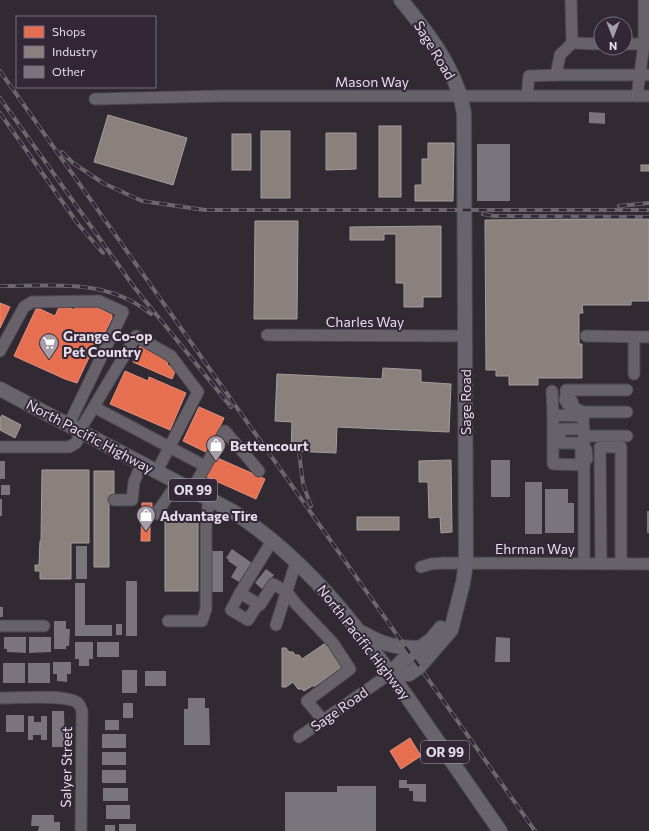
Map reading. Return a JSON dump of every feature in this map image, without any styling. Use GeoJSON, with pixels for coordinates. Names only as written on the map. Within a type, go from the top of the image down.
{"type":"FeatureCollection","features":[{"type":"Feature","properties":{"kind":"main road","name":"Sage Road"},"geometry":{"type":"LineString","coordinates":[[391,673],[409,674],[419,667],[451,630],[463,583],[466,563],[464,120],[460,96],[442,56],[426,32],[401,0]]}},
{"type":"Feature","properties":{"kind":"main road","name":"North Pacific Highway"},"geometry":{"type":"LineString","coordinates":[[0,389],[209,498],[249,522],[296,562],[336,603],[391,673],[500,831]]}},
{"type":"Feature","properties":{"kind":"main road"},"geometry":{"type":"LineString","coordinates":[[391,673],[401,662],[421,648],[438,632],[456,610]]}},
{"type":"Feature","properties":{"kind":"main road"},"geometry":{"type":"LineString","coordinates":[[357,630],[375,640],[395,647],[421,648]]}},
{"type":"Feature","properties":{"kind":"street"},"geometry":{"type":"LineString","coordinates":[[556,75],[560,55],[572,43],[571,0]]}},
{"type":"Feature","properties":{"kind":"street"},"geometry":{"type":"LineString","coordinates":[[637,96],[644,75],[646,44],[644,0]]}},
{"type":"Feature","properties":{"kind":"street"},"geometry":{"type":"LineString","coordinates":[[572,43],[593,44]]}},
{"type":"Feature","properties":{"kind":"street"},"geometry":{"type":"LineString","coordinates":[[633,44],[646,44]]}},
{"type":"Feature","properties":{"kind":"street"},"geometry":{"type":"LineString","coordinates":[[527,96],[529,76],[644,75]]}},
{"type":"Feature","properties":{"kind":"street","name":"Mason Way"},"geometry":{"type":"LineString","coordinates":[[95,99],[222,96],[649,96]]}},
{"type":"Feature","properties":{"kind":"street"},"geometry":{"type":"LineString","coordinates":[[0,351],[24,307],[32,302],[99,301],[123,312],[77,429],[76,443],[69,447],[0,447]]}},
{"type":"Feature","properties":{"kind":"street","name":"Charles Way"},"geometry":{"type":"LineString","coordinates":[[267,335],[464,336]]}},
{"type":"Feature","properties":{"kind":"street"},"geometry":{"type":"LineString","coordinates":[[77,429],[94,407],[136,336],[171,356],[198,392],[157,471]]}},
{"type":"Feature","properties":{"kind":"street"},"geometry":{"type":"LineString","coordinates":[[586,336],[649,337]]}},
{"type":"Feature","properties":{"kind":"street"},"geometry":{"type":"LineString","coordinates":[[634,337],[634,374]]}},
{"type":"Feature","properties":{"kind":"street"},"geometry":{"type":"LineString","coordinates":[[584,563],[584,463],[587,459],[583,414],[573,406],[573,402],[566,396],[566,390],[627,390]]}},
{"type":"Feature","properties":{"kind":"street"},"geometry":{"type":"LineString","coordinates":[[552,391],[553,464],[584,463]]}},
{"type":"Feature","properties":{"kind":"street"},"geometry":{"type":"LineString","coordinates":[[94,407],[170,446],[205,466]]}},
{"type":"Feature","properties":{"kind":"street"},"geometry":{"type":"LineString","coordinates":[[553,415],[627,412]]}},
{"type":"Feature","properties":{"kind":"street"},"geometry":{"type":"LineString","coordinates":[[192,490],[225,431],[259,471]]}},
{"type":"Feature","properties":{"kind":"street"},"geometry":{"type":"LineString","coordinates":[[584,438],[627,436]]}},
{"type":"Feature","properties":{"kind":"street"},"geometry":{"type":"LineString","coordinates":[[601,563],[600,448],[621,447],[621,563]]}},
{"type":"Feature","properties":{"kind":"street"},"geometry":{"type":"LineString","coordinates":[[114,500],[132,500],[134,482],[142,463]]}},
{"type":"Feature","properties":{"kind":"street"},"geometry":{"type":"LineString","coordinates":[[156,514],[178,482]]}},
{"type":"Feature","properties":{"kind":"street"},"geometry":{"type":"LineString","coordinates":[[168,621],[202,621],[206,604],[206,522],[209,498]]}},
{"type":"Feature","properties":{"kind":"street"},"geometry":{"type":"LineString","coordinates":[[272,541],[230,610],[248,620],[258,604],[260,605],[273,584],[287,592],[296,604],[333,643],[350,669],[307,701],[323,720]]}},
{"type":"Feature","properties":{"kind":"street"},"geometry":{"type":"LineString","coordinates":[[276,625],[296,562]]}},
{"type":"Feature","properties":{"kind":"street","name":"Ehrman Way"},"geometry":{"type":"LineString","coordinates":[[422,567],[430,564],[466,563],[649,564]]}},
{"type":"Feature","properties":{"kind":"street"},"geometry":{"type":"LineString","coordinates":[[240,593],[258,604]]}},
{"type":"Feature","properties":{"kind":"street"},"geometry":{"type":"LineString","coordinates":[[0,626],[44,626]]}},
{"type":"Feature","properties":{"kind":"street","name":"Sage Road"},"geometry":{"type":"LineString","coordinates":[[299,737],[391,673]]}},
{"type":"Feature","properties":{"kind":"street","name":"Salyer Street"},"geometry":{"type":"LineString","coordinates":[[0,698],[68,699],[79,703],[82,711],[80,831]]}},
{"type":"Feature","properties":{"kind":"building: Shops"},"geometry":{"type":"Polygon","coordinates":[[[0,303],[10,307],[0,328],[0,303]]]}},
{"type":"Feature","properties":{"kind":"building: Shops"},"geometry":{"type":"Polygon","coordinates":[[[76,305],[92,305],[112,315],[105,332],[101,332],[77,383],[14,356],[36,309],[40,309],[55,316],[59,307],[69,307],[74,310],[76,305]]]}},
{"type":"Feature","properties":{"kind":"building: Shops"},"geometry":{"type":"Polygon","coordinates":[[[140,346],[169,359],[167,365],[176,369],[172,379],[133,362],[140,346]]]}},
{"type":"Feature","properties":{"kind":"building: Shops"},"geometry":{"type":"Polygon","coordinates":[[[125,371],[148,381],[149,377],[186,393],[170,430],[110,404],[125,371]]]}},
{"type":"Feature","properties":{"kind":"building: Shops"},"geometry":{"type":"Polygon","coordinates":[[[199,407],[224,418],[208,453],[183,441],[199,407]]]}},
{"type":"Feature","properties":{"kind":"building: Shops"},"geometry":{"type":"Polygon","coordinates":[[[215,457],[265,479],[256,499],[207,477],[215,457]]]}},
{"type":"Feature","properties":{"kind":"building: Shops"},"geometry":{"type":"Polygon","coordinates":[[[142,503],[152,503],[152,518],[150,518],[150,541],[141,541],[142,503]]]}},
{"type":"Feature","properties":{"kind":"building: Shops"},"geometry":{"type":"Polygon","coordinates":[[[410,738],[421,756],[401,769],[390,751],[410,738]]]}},
{"type":"Feature","properties":{"kind":"building: Industry"},"geometry":{"type":"Polygon","coordinates":[[[108,115],[187,138],[173,185],[94,162],[108,115]]]}},
{"type":"Feature","properties":{"kind":"building: Industry"},"geometry":{"type":"Polygon","coordinates":[[[379,126],[401,126],[401,197],[379,197],[379,126]]]}},
{"type":"Feature","properties":{"kind":"building: Industry"},"geometry":{"type":"Polygon","coordinates":[[[261,131],[290,131],[290,198],[261,198],[261,131]]]}},
{"type":"Feature","properties":{"kind":"building: Industry"},"geometry":{"type":"Polygon","coordinates":[[[326,133],[356,133],[356,169],[326,170],[326,133]]]}},
{"type":"Feature","properties":{"kind":"building: Industry"},"geometry":{"type":"Polygon","coordinates":[[[232,134],[251,134],[251,170],[232,170],[232,134]]]}},
{"type":"Feature","properties":{"kind":"building: Industry"},"geometry":{"type":"Polygon","coordinates":[[[428,143],[454,143],[453,201],[415,201],[415,185],[422,185],[422,159],[428,159],[428,143]]]}},
{"type":"Feature","properties":{"kind":"building: Industry"},"geometry":{"type":"Polygon","coordinates":[[[641,165],[649,165],[649,171],[641,171],[641,165]]]}},
{"type":"Feature","properties":{"kind":"building: Industry"},"geometry":{"type":"Polygon","coordinates":[[[649,219],[649,301],[631,301],[631,305],[582,305],[583,313],[579,313],[579,344],[582,344],[582,378],[538,378],[538,385],[509,385],[509,376],[496,376],[496,370],[486,370],[485,220],[649,219]]]}},
{"type":"Feature","properties":{"kind":"building: Industry"},"geometry":{"type":"Polygon","coordinates":[[[255,221],[298,221],[297,319],[254,319],[255,221]]]}},
{"type":"Feature","properties":{"kind":"building: Industry"},"geometry":{"type":"Polygon","coordinates":[[[441,226],[441,297],[423,297],[423,307],[404,307],[404,283],[396,283],[396,234],[384,234],[384,240],[350,240],[350,227],[441,226]]]}},
{"type":"Feature","properties":{"kind":"building: Industry"},"geometry":{"type":"Polygon","coordinates":[[[383,368],[421,370],[421,382],[451,384],[449,432],[337,427],[336,453],[291,451],[292,422],[275,421],[277,374],[382,379],[383,368]]]}},
{"type":"Feature","properties":{"kind":"building: Industry"},"geometry":{"type":"Polygon","coordinates":[[[2,415],[21,425],[15,438],[0,430],[0,418],[2,415]]]}},
{"type":"Feature","properties":{"kind":"building: Industry"},"geometry":{"type":"Polygon","coordinates":[[[451,460],[452,532],[441,533],[440,517],[429,518],[428,482],[419,482],[419,461],[451,460]]]}},
{"type":"Feature","properties":{"kind":"building: Industry"},"geometry":{"type":"Polygon","coordinates":[[[42,470],[89,470],[89,543],[71,543],[71,579],[40,579],[40,571],[35,571],[35,565],[39,565],[41,541],[42,470]]]}},
{"type":"Feature","properties":{"kind":"building: Industry"},"geometry":{"type":"Polygon","coordinates":[[[94,471],[114,471],[114,494],[109,494],[109,567],[94,567],[94,471]]]}},
{"type":"Feature","properties":{"kind":"building: Industry"},"geometry":{"type":"Polygon","coordinates":[[[357,517],[399,517],[399,530],[357,530],[357,517]]]}},
{"type":"Feature","properties":{"kind":"building: Industry"},"geometry":{"type":"Polygon","coordinates":[[[165,520],[198,520],[198,591],[165,591],[165,520]]]}},
{"type":"Feature","properties":{"kind":"building: Industry"},"geometry":{"type":"Polygon","coordinates":[[[327,642],[343,666],[315,686],[312,686],[304,691],[302,689],[298,689],[293,682],[286,687],[282,687],[282,648],[286,648],[289,652],[293,652],[295,655],[299,655],[302,659],[327,642]]]}},
{"type":"Feature","properties":{"kind":"building: Other"},"geometry":{"type":"Polygon","coordinates":[[[589,112],[605,113],[605,124],[589,123],[589,112]]]}},
{"type":"Feature","properties":{"kind":"building: Other"},"geometry":{"type":"Polygon","coordinates":[[[477,144],[510,144],[510,201],[477,201],[477,144]]]}},
{"type":"Feature","properties":{"kind":"building: Other"},"geometry":{"type":"Polygon","coordinates":[[[491,460],[510,460],[510,497],[491,497],[491,460]]]}},
{"type":"Feature","properties":{"kind":"building: Other"},"geometry":{"type":"Polygon","coordinates":[[[0,461],[5,461],[5,479],[0,479],[0,461]]]}},
{"type":"Feature","properties":{"kind":"building: Other"},"geometry":{"type":"Polygon","coordinates":[[[525,482],[542,482],[542,534],[525,534],[525,482]]]}},
{"type":"Feature","properties":{"kind":"building: Other"},"geometry":{"type":"Polygon","coordinates":[[[1,485],[10,485],[10,495],[1,495],[1,485]]]}},
{"type":"Feature","properties":{"kind":"building: Other"},"geometry":{"type":"Polygon","coordinates":[[[545,489],[568,489],[568,503],[574,503],[574,533],[545,533],[545,489]]]}},
{"type":"Feature","properties":{"kind":"building: Other"},"geometry":{"type":"Polygon","coordinates":[[[0,499],[2,499],[2,516],[0,516],[0,499]]]}},
{"type":"Feature","properties":{"kind":"building: Other"},"geometry":{"type":"Polygon","coordinates":[[[647,511],[649,511],[649,533],[647,533],[647,511]]]}},
{"type":"Feature","properties":{"kind":"building: Other"},"geometry":{"type":"Polygon","coordinates":[[[76,546],[87,546],[87,579],[76,579],[76,546]]]}},
{"type":"Feature","properties":{"kind":"building: Other"},"geometry":{"type":"Polygon","coordinates":[[[232,549],[252,563],[239,582],[231,577],[237,567],[226,558],[232,549]]]}},
{"type":"Feature","properties":{"kind":"building: Other"},"geometry":{"type":"Polygon","coordinates":[[[210,551],[223,551],[223,592],[210,592],[210,551]]]}},
{"type":"Feature","properties":{"kind":"building: Other"},"geometry":{"type":"Polygon","coordinates":[[[266,569],[274,575],[262,589],[255,583],[266,569]]]}},
{"type":"Feature","properties":{"kind":"building: Other"},"geometry":{"type":"Polygon","coordinates":[[[126,581],[137,581],[137,636],[126,636],[126,581]]]}},
{"type":"Feature","properties":{"kind":"building: Other"},"geometry":{"type":"Polygon","coordinates":[[[75,583],[85,583],[85,625],[112,625],[112,636],[75,636],[75,583]]]}},
{"type":"Feature","properties":{"kind":"building: Other"},"geometry":{"type":"Polygon","coordinates":[[[0,607],[3,607],[3,617],[0,617],[0,607]]]}},
{"type":"Feature","properties":{"kind":"building: Other"},"geometry":{"type":"Polygon","coordinates":[[[54,621],[66,621],[66,629],[70,629],[69,646],[66,646],[66,649],[54,649],[54,621]]]}},
{"type":"Feature","properties":{"kind":"building: Other"},"geometry":{"type":"Polygon","coordinates":[[[116,624],[122,624],[122,635],[116,635],[116,624]]]}},
{"type":"Feature","properties":{"kind":"building: Other"},"geometry":{"type":"Polygon","coordinates":[[[4,637],[26,637],[26,653],[7,652],[7,649],[4,649],[4,637]]]}},
{"type":"Feature","properties":{"kind":"building: Other"},"geometry":{"type":"Polygon","coordinates":[[[29,637],[51,637],[51,652],[29,653],[29,637]]]}},
{"type":"Feature","properties":{"kind":"building: Other"},"geometry":{"type":"Polygon","coordinates":[[[496,637],[510,638],[510,662],[495,662],[496,637]]]}},
{"type":"Feature","properties":{"kind":"building: Other"},"geometry":{"type":"Polygon","coordinates":[[[75,642],[93,642],[93,659],[89,659],[89,666],[79,666],[79,659],[75,659],[75,642]]]}},
{"type":"Feature","properties":{"kind":"building: Other"},"geometry":{"type":"Polygon","coordinates":[[[97,642],[119,642],[119,657],[97,657],[97,642]]]}},
{"type":"Feature","properties":{"kind":"building: Other"},"geometry":{"type":"Polygon","coordinates":[[[53,662],[71,662],[71,674],[67,674],[67,682],[57,681],[57,674],[53,674],[53,662]]]}},
{"type":"Feature","properties":{"kind":"building: Other"},"geometry":{"type":"Polygon","coordinates":[[[3,663],[25,663],[25,683],[3,683],[3,663]]]}},
{"type":"Feature","properties":{"kind":"building: Other"},"geometry":{"type":"Polygon","coordinates":[[[28,663],[50,663],[50,683],[28,683],[28,663]]]}},
{"type":"Feature","properties":{"kind":"building: Other"},"geometry":{"type":"Polygon","coordinates":[[[122,670],[137,670],[137,693],[122,693],[122,670]]]}},
{"type":"Feature","properties":{"kind":"building: Other"},"geometry":{"type":"Polygon","coordinates":[[[145,671],[166,671],[166,686],[145,686],[145,671]]]}},
{"type":"Feature","properties":{"kind":"building: Other"},"geometry":{"type":"Polygon","coordinates":[[[188,698],[205,698],[205,708],[209,708],[210,745],[184,745],[184,709],[188,709],[188,698]]]}},
{"type":"Feature","properties":{"kind":"building: Other"},"geometry":{"type":"Polygon","coordinates":[[[123,703],[133,703],[133,718],[123,718],[123,703]]]}},
{"type":"Feature","properties":{"kind":"building: Other"},"geometry":{"type":"Polygon","coordinates":[[[52,711],[64,711],[65,747],[52,747],[52,711]]]}},
{"type":"Feature","properties":{"kind":"building: Other"},"geometry":{"type":"Polygon","coordinates":[[[6,715],[24,715],[24,732],[6,732],[6,715]]]}},
{"type":"Feature","properties":{"kind":"building: Other"},"geometry":{"type":"Polygon","coordinates":[[[28,716],[34,716],[34,722],[41,722],[41,716],[47,716],[47,740],[41,740],[41,735],[33,735],[33,740],[28,740],[28,716]]]}},
{"type":"Feature","properties":{"kind":"building: Other"},"geometry":{"type":"Polygon","coordinates":[[[105,720],[119,720],[119,730],[105,730],[105,720]]]}},
{"type":"Feature","properties":{"kind":"building: Other"},"geometry":{"type":"Polygon","coordinates":[[[102,734],[126,734],[126,748],[102,748],[102,734]]]}},
{"type":"Feature","properties":{"kind":"building: Other"},"geometry":{"type":"Polygon","coordinates":[[[102,752],[126,752],[126,765],[102,765],[102,752]]]}},
{"type":"Feature","properties":{"kind":"building: Other"},"geometry":{"type":"Polygon","coordinates":[[[102,770],[126,770],[126,783],[102,783],[102,770]]]}},
{"type":"Feature","properties":{"kind":"building: Other"},"geometry":{"type":"Polygon","coordinates":[[[399,780],[407,780],[407,784],[426,784],[426,802],[413,801],[413,791],[409,791],[409,788],[399,788],[399,780]]]}},
{"type":"Feature","properties":{"kind":"building: Other"},"geometry":{"type":"Polygon","coordinates":[[[337,786],[376,786],[376,831],[285,831],[285,792],[337,792],[337,786]]]}},
{"type":"Feature","properties":{"kind":"building: Other"},"geometry":{"type":"Polygon","coordinates":[[[103,788],[128,788],[128,801],[103,801],[103,788]]]}},
{"type":"Feature","properties":{"kind":"building: Other"},"geometry":{"type":"Polygon","coordinates":[[[106,805],[130,805],[130,819],[106,819],[106,805]]]}},
{"type":"Feature","properties":{"kind":"building: Other"},"geometry":{"type":"Polygon","coordinates":[[[32,815],[54,815],[54,822],[60,822],[60,831],[38,831],[39,826],[31,826],[32,815]]]}},
{"type":"Feature","properties":{"kind":"building: Other"},"geometry":{"type":"Polygon","coordinates":[[[119,824],[136,824],[136,831],[119,831],[119,824]]]}},
{"type":"Feature","properties":{"kind":"building: Other"},"geometry":{"type":"Polygon","coordinates":[[[105,825],[115,825],[115,831],[105,831],[105,825]]]}},
{"type":"Feature","properties":{"kind":"railway"},"geometry":{"type":"LineString","coordinates":[[0,71],[535,831]]}},
{"type":"Feature","properties":{"kind":"railway"},"geometry":{"type":"LineString","coordinates":[[0,98],[134,287],[231,407]]}},
{"type":"Feature","properties":{"kind":"railway"},"geometry":{"type":"LineString","coordinates":[[0,113],[78,224],[103,253]]}},
{"type":"Feature","properties":{"kind":"railway"},"geometry":{"type":"LineString","coordinates":[[62,152],[73,163],[103,183],[142,201],[205,210],[649,210]]}},
{"type":"Feature","properties":{"kind":"railway"},"geometry":{"type":"LineString","coordinates":[[619,206],[649,203]]}},
{"type":"Feature","properties":{"kind":"railway"},"geometry":{"type":"LineString","coordinates":[[483,214],[494,216],[649,217]]}},
{"type":"Feature","properties":{"kind":"railway"},"geometry":{"type":"LineString","coordinates":[[0,286],[48,285],[96,289],[129,300],[151,314]]}},
{"type":"Feature","properties":{"kind":"railway"},"geometry":{"type":"LineString","coordinates":[[299,452],[303,484],[311,506]]}},
{"type":"Feature","properties":{"kind":"place","name":"Grange Co-op Pet Country"},"geometry":{"type":"Point","coordinates":[49,360]}},
{"type":"Feature","properties":{"kind":"place","name":"Bettencourt"},"geometry":{"type":"Point","coordinates":[216,462]}},
{"type":"Feature","properties":{"kind":"place","name":"Advantage Tire"},"geometry":{"type":"Point","coordinates":[146,532]}}]}
